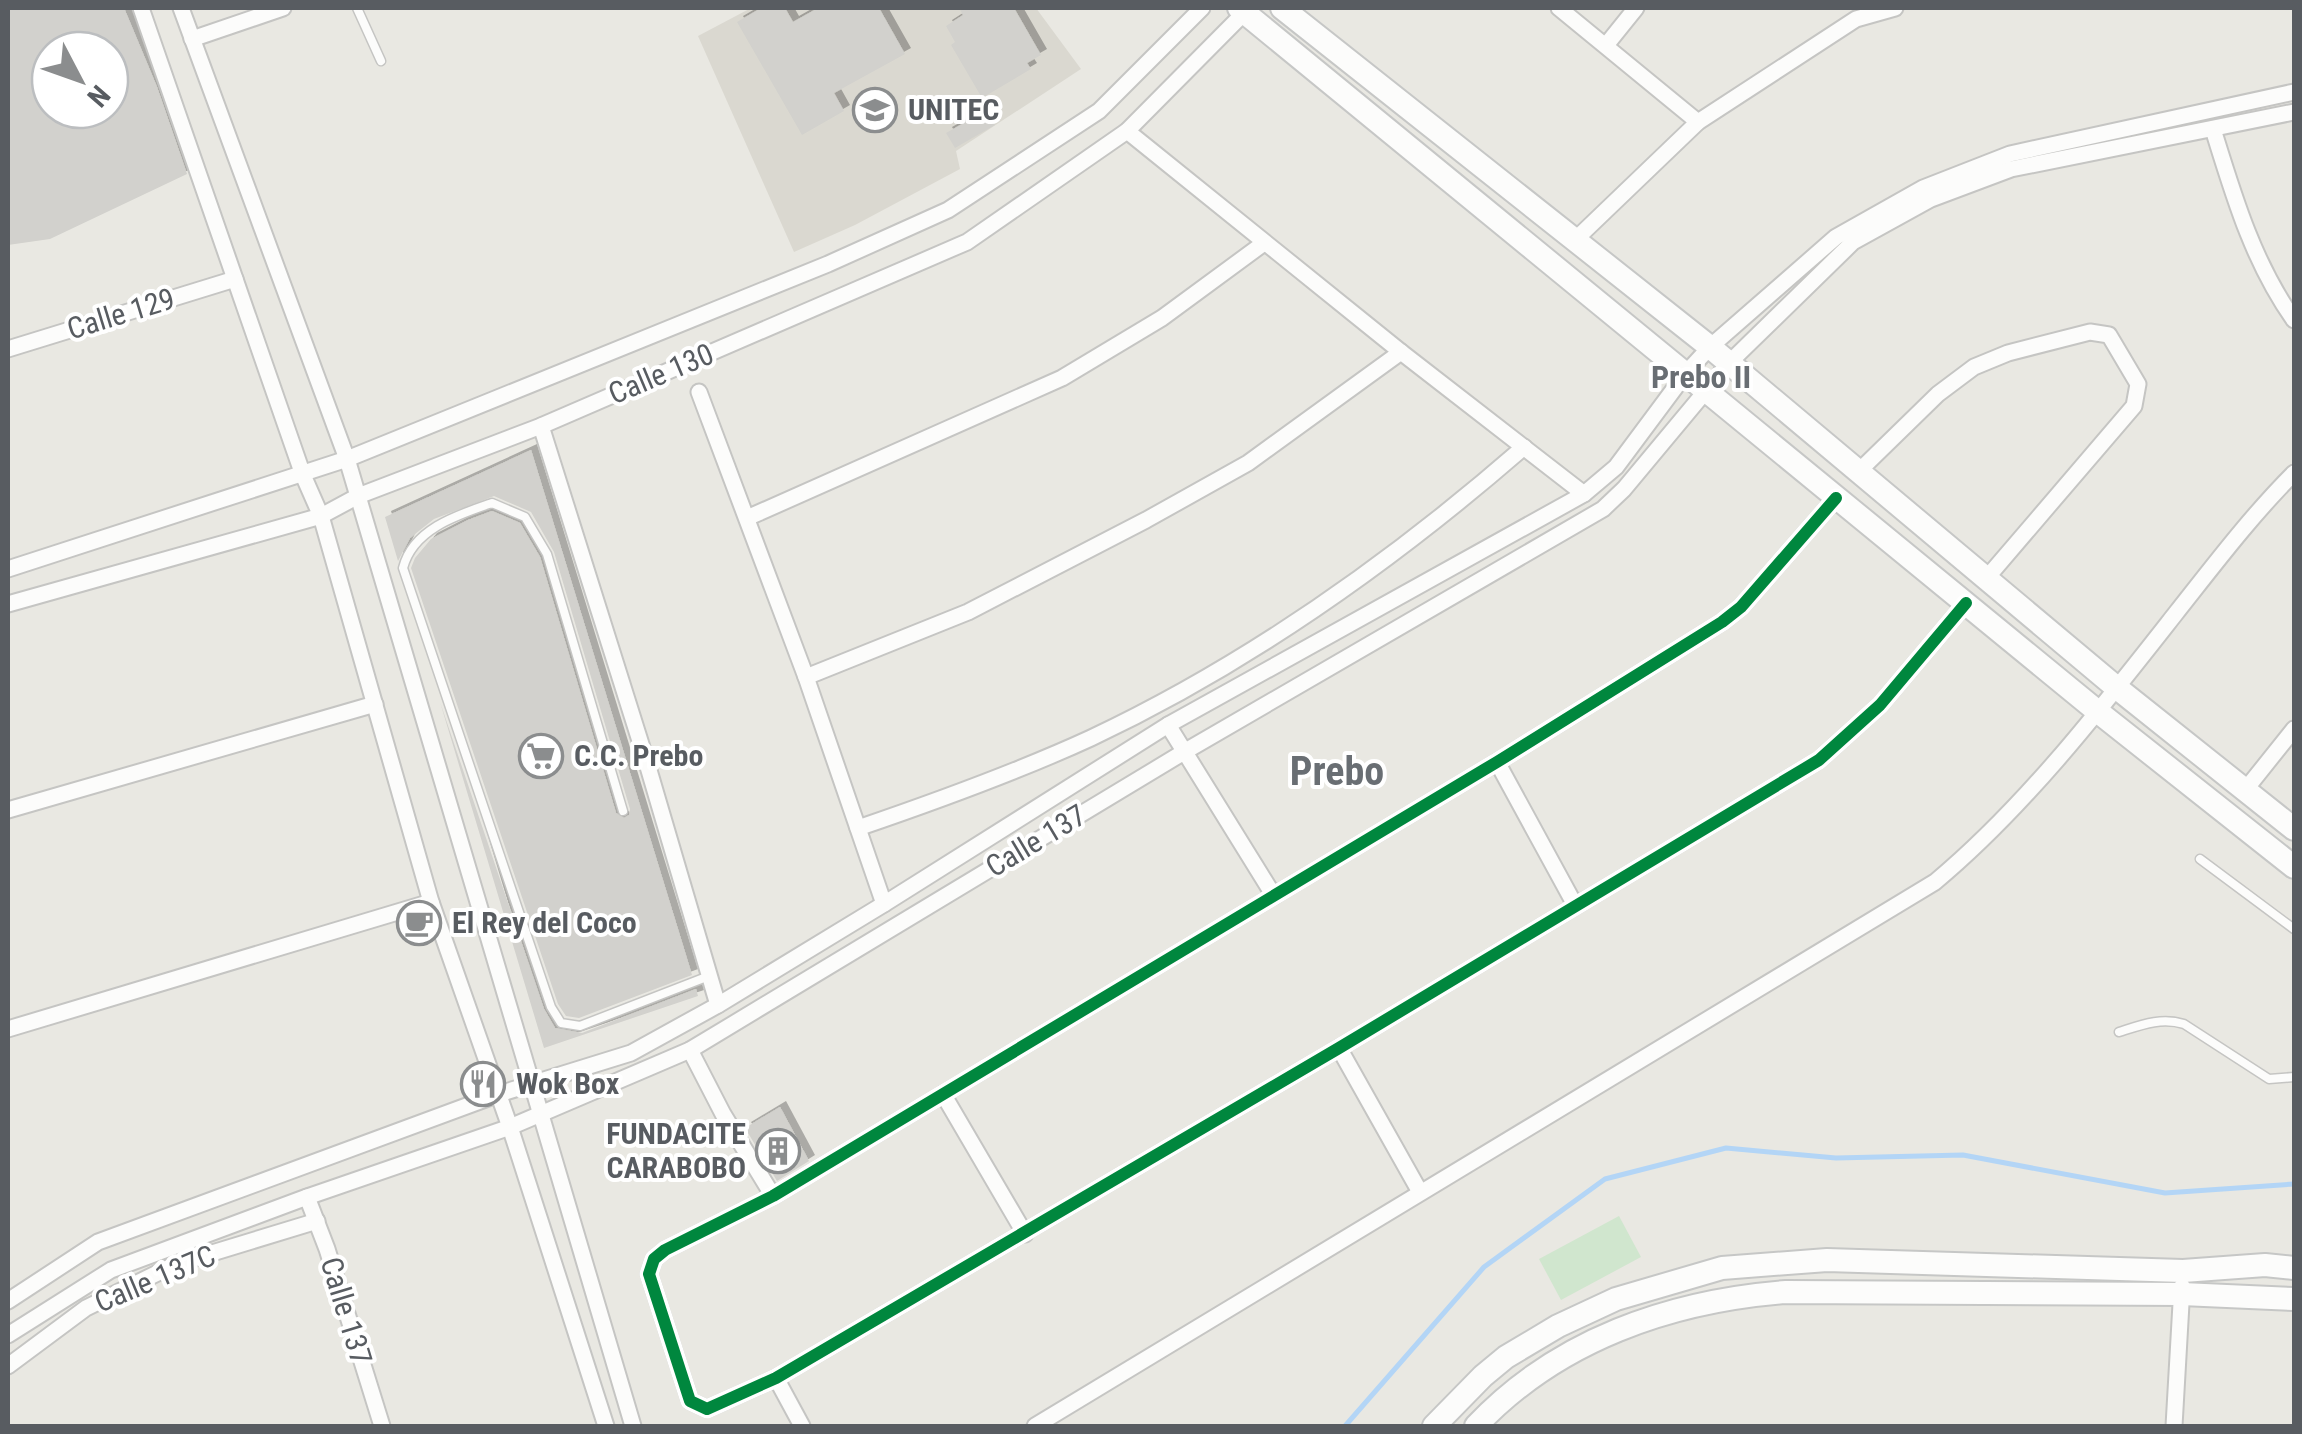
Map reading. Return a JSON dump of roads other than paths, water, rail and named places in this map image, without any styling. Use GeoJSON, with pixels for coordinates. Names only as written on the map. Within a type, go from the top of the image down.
{"type":"FeatureCollection","features":[{"type":"Feature","properties":{"kind":"street"},"geometry":{"type":"LineString","coordinates":[[141,8],[303,475],[321,516],[431,902],[510,1127],[606,1426]]}},
{"type":"Feature","properties":{"kind":"street"},"geometry":{"type":"LineString","coordinates":[[181,8],[347,459],[633,1426]]}},
{"type":"Feature","properties":{"kind":"street"},"geometry":{"type":"LineString","coordinates":[[192,39],[283,8]]}},
{"type":"Feature","properties":{"kind":"street","name":"Calle 130"},"geometry":{"type":"LineString","coordinates":[[9,569],[347,459],[758,293],[948,210],[1099,111],[1202,8]]}},
{"type":"Feature","properties":{"kind":"street"},"geometry":{"type":"LineString","coordinates":[[1282,8],[1710,347],[2116,688],[2294,829]]}},
{"type":"Feature","properties":{"kind":"street"},"geometry":{"type":"LineString","coordinates":[[1559,8],[1698,122]]}},
{"type":"Feature","properties":{"kind":"street"},"geometry":{"type":"LineString","coordinates":[[1607,44],[1636,8]]}},
{"type":"Feature","properties":{"kind":"street"},"geometry":{"type":"LineString","coordinates":[[1575,240],[1698,122],[1854,13],[1895,8]]}},
{"type":"Feature","properties":{"kind":"street"},"geometry":{"type":"LineString","coordinates":[[1244,9],[2097,712],[2294,867]]}},
{"type":"Feature","properties":{"kind":"street","name":"Calle 130"},"geometry":{"type":"LineString","coordinates":[[12,603],[321,516],[358,496],[541,426],[966,242],[1126,131],[1244,9]]}},
{"type":"Feature","properties":{"kind":"street"},"geometry":{"type":"LineString","coordinates":[[8,1301],[98,1242],[498,1094],[630,1053],[718,1005],[1168,725],[1584,494],[1616,467],[1710,347],[1836,237],[1923,188],[2010,154],[2294,92]]}},
{"type":"Feature","properties":{"kind":"street","name":"Calle 137"},"geometry":{"type":"LineString","coordinates":[[8,1335],[111,1270],[307,1196],[510,1127],[690,1050],[1184,752],[1603,509],[1729,363],[1854,242],[1931,200],[2011,169],[2294,112]]}},
{"type":"Feature","properties":{"kind":"street"},"geometry":{"type":"LineString","coordinates":[[2213,130],[2243,226],[2259,262],[2294,320]]}},
{"type":"Feature","properties":{"kind":"street"},"geometry":{"type":"LineString","coordinates":[[1126,131],[1400,352],[1584,494]]}},
{"type":"Feature","properties":{"kind":"street"},"geometry":{"type":"LineString","coordinates":[[748,518],[1062,378],[1162,318],[1264,243]]}},
{"type":"Feature","properties":{"kind":"street","name":"Calle 129"},"geometry":{"type":"LineString","coordinates":[[8,348],[235,279]]}},
{"type":"Feature","properties":{"kind":"street"},"geometry":{"type":"LineString","coordinates":[[1858,472],[1938,394],[1974,368],[2008,352],[2090,332],[2108,335],[2138,384],[2134,406],[1986,580]]}},
{"type":"Feature","properties":{"kind":"street"},"geometry":{"type":"LineString","coordinates":[[806,677],[968,612],[1146,520],[1248,462],[1400,352]]}},
{"type":"Feature","properties":{"kind":"street"},"geometry":{"type":"LineString","coordinates":[[700,392],[806,677],[884,904]]}},
{"type":"Feature","properties":{"kind":"street"},"geometry":{"type":"LineString","coordinates":[[541,426],[718,1005]]}},
{"type":"Feature","properties":{"kind":"street"},"geometry":{"type":"LineString","coordinates":[[858,828],[954,795],[1092,737],[1222,667],[1355,582],[1449,512],[1524,448]]}},
{"type":"Feature","properties":{"kind":"street"},"geometry":{"type":"LineString","coordinates":[[1035,1426],[1935,882],[1987,834],[2097,712],[2239,533],[2294,473]]}},
{"type":"Feature","properties":{"kind":"street"},"geometry":{"type":"LineString","coordinates":[[1836,498],[1741,607],[1722,622],[773,1196],[665,1250],[654,1260],[649,1274],[690,1401],[707,1409],[776,1378],[1339,1048],[1819,760],[1880,706],[1966,602]]}},
{"type":"Feature","properties":{"kind":"street"},"geometry":{"type":"LineString","coordinates":[[9,569],[12,603]]}},
{"type":"Feature","properties":{"kind":"street"},"geometry":{"type":"LineString","coordinates":[[8,810],[375,704]]}},
{"type":"Feature","properties":{"kind":"street"},"geometry":{"type":"LineString","coordinates":[[1168,725],[1274,896]]}},
{"type":"Feature","properties":{"kind":"street"},"geometry":{"type":"LineString","coordinates":[[2246,788],[2294,729]]}},
{"type":"Feature","properties":{"kind":"street"},"geometry":{"type":"LineString","coordinates":[[1496,762],[1575,905]]}},
{"type":"Feature","properties":{"kind":"street"},"geometry":{"type":"LineString","coordinates":[[8,1029],[431,902]]}},
{"type":"Feature","properties":{"kind":"street"},"geometry":{"type":"LineString","coordinates":[[1339,1048],[1420,1192]]}},
{"type":"Feature","properties":{"kind":"street"},"geometry":{"type":"LineString","coordinates":[[690,1050],[773,1196]]}},
{"type":"Feature","properties":{"kind":"street"},"geometry":{"type":"LineString","coordinates":[[943,1094],[1025,1234]]}},
{"type":"Feature","properties":{"kind":"street","name":"Calle 137"},"geometry":{"type":"LineString","coordinates":[[307,1196],[382,1426]]}},
{"type":"Feature","properties":{"kind":"street","name":"Calle 137C"},"geometry":{"type":"LineString","coordinates":[[8,1366],[86,1308],[176,1264],[316,1221]]}},
{"type":"Feature","properties":{"kind":"street"},"geometry":{"type":"LineString","coordinates":[[1826,1292],[1827,1260]]}},
{"type":"Feature","properties":{"kind":"street"},"geometry":{"type":"LineString","coordinates":[[1434,1426],[1483,1376],[1558,1326],[1616,1299],[1722,1268],[1827,1260],[2182,1282],[2294,1299]]}},
{"type":"Feature","properties":{"kind":"street"},"geometry":{"type":"LineString","coordinates":[[1476,1426],[1532,1376],[1634,1322],[1688,1305],[1737,1296],[2182,1282],[2265,1266],[2294,1268]]}},
{"type":"Feature","properties":{"kind":"street"},"geometry":{"type":"LineString","coordinates":[[2174,1426],[2182,1282]]}},
{"type":"Feature","properties":{"kind":"street"},"geometry":{"type":"LineString","coordinates":[[776,1378],[802,1426]]}},
{"type":"Feature","properties":{"kind":"lane"},"geometry":{"type":"LineString","coordinates":[[357,8],[381,61]]}},
{"type":"Feature","properties":{"kind":"lane"},"geometry":{"type":"LineString","coordinates":[[624,811],[547,554],[525,517],[492,503],[459,514],[421,536],[407,552],[403,568],[551,1007],[561,1023],[580,1026],[709,976]]}},
{"type":"Feature","properties":{"kind":"lane"},"geometry":{"type":"LineString","coordinates":[[2200,859],[2294,929]]}},
{"type":"Feature","properties":{"kind":"lane"},"geometry":{"type":"LineString","coordinates":[[2119,1032],[2172,1020],[2268,1079],[2294,1076]]}},
{"type":"Feature","properties":{"kind":"waterway"},"geometry":{"type":"LineString","coordinates":[[1345,1426],[1484,1267],[1605,1179],[1726,1148],[1836,1158],[1963,1155],[2165,1193],[2294,1184]]}},
{"type":"Feature","properties":{"kind":"place","name":"UNITEC"},"geometry":{"type":"Point","coordinates":[875,110]}},
{"type":"Feature","properties":{"kind":"place","name":"C.C. Prebo"},"geometry":{"type":"Point","coordinates":[541,756]}},
{"type":"Feature","properties":{"kind":"place","name":"El Rey del Coco"},"geometry":{"type":"Point","coordinates":[419,923]}},
{"type":"Feature","properties":{"kind":"place","name":"Wok Box"},"geometry":{"type":"Point","coordinates":[483,1084]}},
{"type":"Feature","properties":{"kind":"place","name":"FUNDACITE CARABOBO"},"geometry":{"type":"Point","coordinates":[778,1151]}},
{"type":"Feature","properties":{"kind":"district","name":"Prebo II"},"geometry":{"type":"Point","coordinates":[1701,377]}},
{"type":"Feature","properties":{"kind":"district","name":"Prebo"},"geometry":{"type":"Point","coordinates":[1337,771]}}]}
